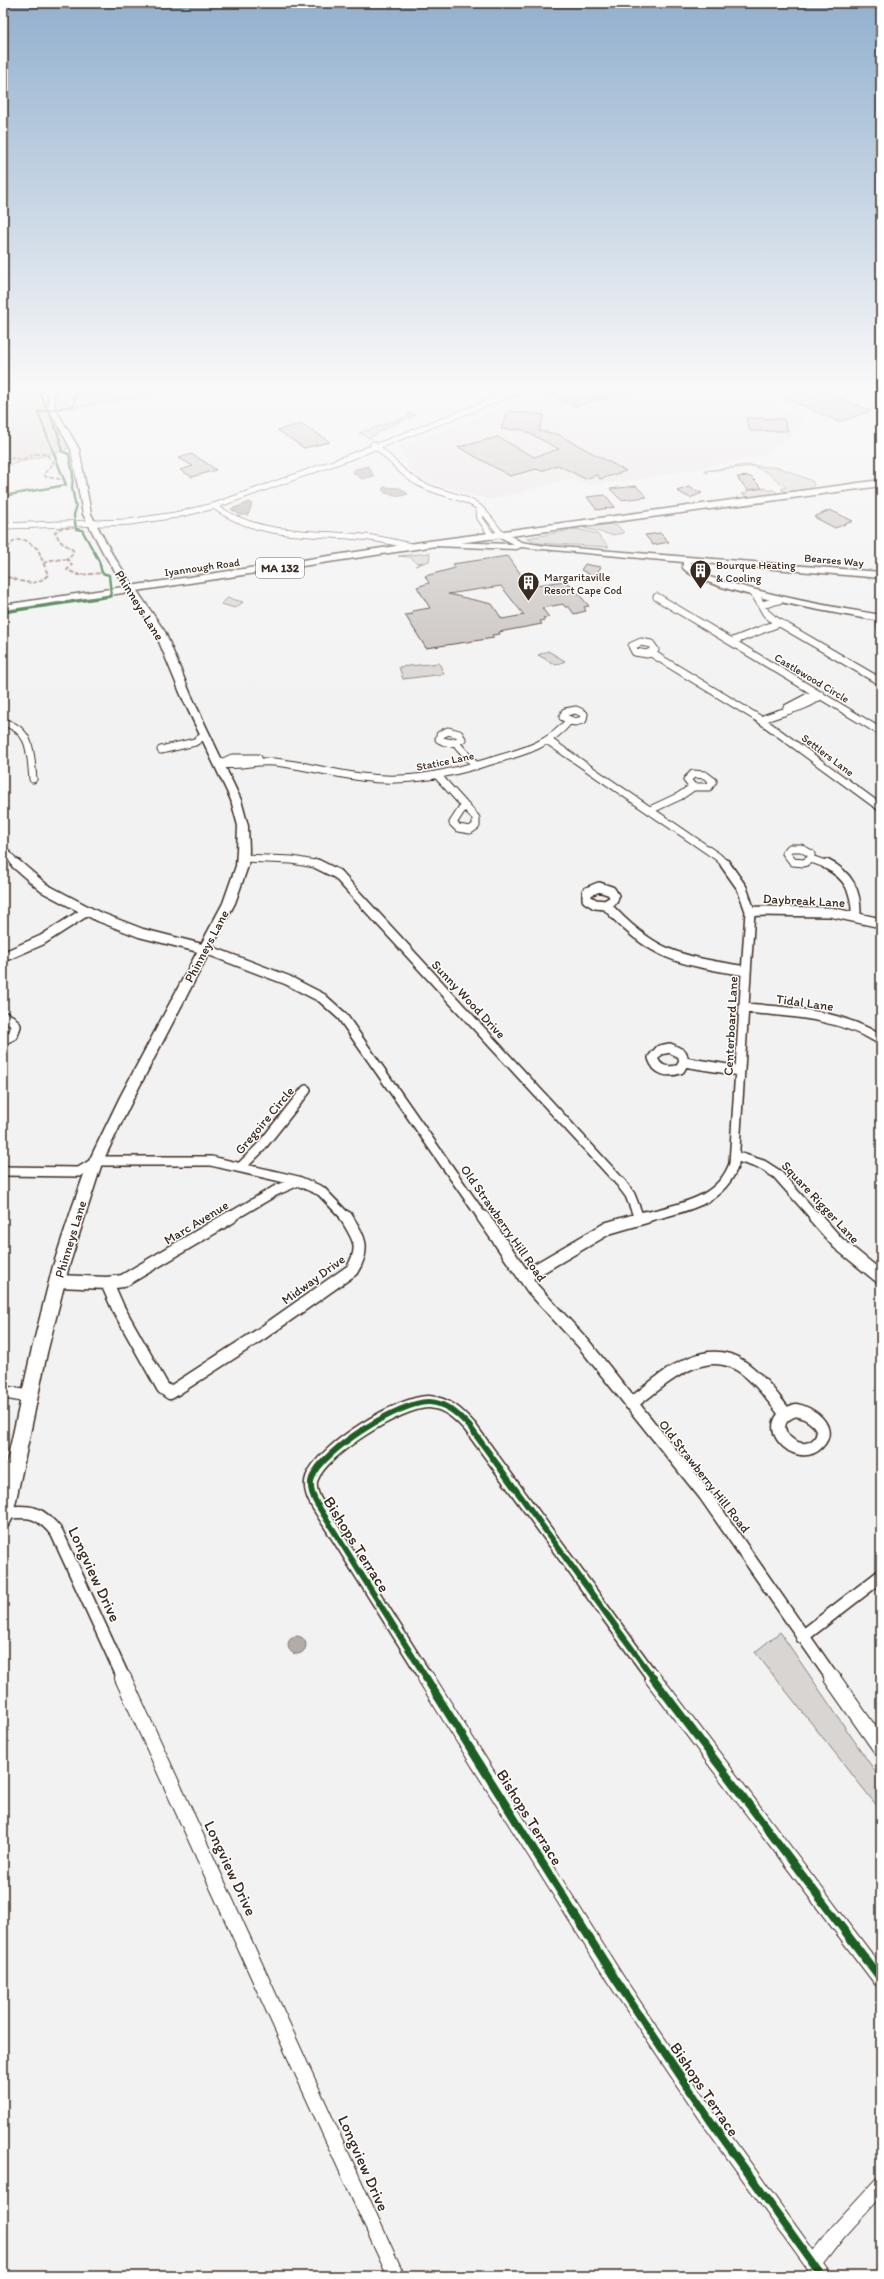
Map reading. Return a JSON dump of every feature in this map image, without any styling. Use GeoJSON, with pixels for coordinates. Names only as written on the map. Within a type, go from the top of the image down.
{"type":"FeatureCollection","features":[{"type":"Feature","properties":{"kind":"main road","name":"Phinneys Lane"},"geometry":{"type":"LineString","coordinates":[[4,1516],[57,1281],[79,1208],[97,1161],[138,1074],[233,893],[242,858],[241,819],[236,800],[186,695],[160,632],[129,586],[90,522],[84,493]]}},
{"type":"Feature","properties":{"kind":"main road","name":"Iyannough Road"},"geometry":{"type":"LineString","coordinates":[[3,601],[129,586],[804,493]]}},
{"type":"Feature","properties":{"kind":"main road"},"geometry":{"type":"LineString","coordinates":[[518,532],[526,542],[546,548]]}},
{"type":"Feature","properties":{"kind":"main road","name":"Bearses Way"},"geometry":{"type":"LineString","coordinates":[[497,535],[503,546],[546,548],[881,575]]}},
{"type":"Feature","properties":{"kind":"main road","name":"Bearses Way"},"geometry":{"type":"LineString","coordinates":[[497,535],[519,544],[546,548]]}},
{"type":"Feature","properties":{"kind":"main road","name":"Iyannough Road"},"geometry":{"type":"LineString","coordinates":[[3,608],[129,586],[378,549],[432,544]]}},
{"type":"Feature","properties":{"kind":"main road"},"geometry":{"type":"LineString","coordinates":[[432,544],[503,546]]}},
{"type":"Feature","properties":{"kind":"main road"},"geometry":{"type":"LineString","coordinates":[[687,559],[687,568],[695,574],[754,593],[779,600],[881,620]]}},
{"type":"Feature","properties":{"kind":"street"},"geometry":{"type":"LineString","coordinates":[[3,521],[90,522],[149,515],[223,500],[242,493]]}},
{"type":"Feature","properties":{"kind":"street"},"geometry":{"type":"LineString","coordinates":[[3,526],[151,519],[214,506],[248,493]]}},
{"type":"Feature","properties":{"kind":"street","name":"Bearses Way"},"geometry":{"type":"LineString","coordinates":[[445,493],[468,500],[487,516],[497,535]]}},
{"type":"Feature","properties":{"kind":"street"},"geometry":{"type":"LineString","coordinates":[[214,506],[232,520],[258,528],[375,538],[410,546]]}},
{"type":"Feature","properties":{"kind":"street","name":"Bearses Way"},"geometry":{"type":"LineString","coordinates":[[479,509],[480,518],[497,535]]}},
{"type":"Feature","properties":{"kind":"street"},"geometry":{"type":"LineString","coordinates":[[375,538],[380,543],[378,549]]}},
{"type":"Feature","properties":{"kind":"street"},"geometry":{"type":"LineString","coordinates":[[754,593],[769,616],[881,682]]}},
{"type":"Feature","properties":{"kind":"street","name":"Castlewood Circle"},"geometry":{"type":"LineString","coordinates":[[657,597],[733,641],[881,732]]}},
{"type":"Feature","properties":{"kind":"street"},"geometry":{"type":"LineString","coordinates":[[762,605],[779,600]]}},
{"type":"Feature","properties":{"kind":"street"},"geometry":{"type":"LineString","coordinates":[[733,641],[779,623]]}},
{"type":"Feature","properties":{"kind":"street","name":"Settlers Lane"},"geometry":{"type":"LineString","coordinates":[[651,653],[761,720],[881,808]]}},
{"type":"Feature","properties":{"kind":"street"},"geometry":{"type":"LineString","coordinates":[[761,720],[782,711],[801,708],[815,701],[821,695]]}},
{"type":"Feature","properties":{"kind":"street"},"geometry":{"type":"LineString","coordinates":[[3,722],[20,728],[27,738],[33,779]]}},
{"type":"Feature","properties":{"kind":"street","name":"Statice Lane"},"geometry":{"type":"LineString","coordinates":[[219,764],[230,767],[267,761],[374,779],[407,780],[438,776],[534,749],[550,742],[569,722]]}},
{"type":"Feature","properties":{"kind":"street"},"geometry":{"type":"LineString","coordinates":[[161,750],[195,742],[205,734]]}},
{"type":"Feature","properties":{"kind":"street","name":"Centerboard Lane"},"geometry":{"type":"LineString","coordinates":[[524,1277],[608,1228],[697,1203],[708,1198],[721,1188],[731,1175],[735,1156],[750,910],[745,892],[722,861],[550,742]]}},
{"type":"Feature","properties":{"kind":"street"},"geometry":{"type":"LineString","coordinates":[[456,743],[476,766]]}},
{"type":"Feature","properties":{"kind":"street"},"geometry":{"type":"LineString","coordinates":[[438,776],[464,806]]}},
{"type":"Feature","properties":{"kind":"street"},"geometry":{"type":"LineString","coordinates":[[650,810],[680,796],[693,787]]}},
{"type":"Feature","properties":{"kind":"street","name":"Old Strawberry Hill Road"},"geometry":{"type":"LineString","coordinates":[[3,849],[26,876],[88,911],[131,930],[204,949],[291,981],[331,1005],[342,1016],[524,1277],[553,1312],[584,1343],[736,1538],[802,1637],[881,1748]]}},
{"type":"Feature","properties":{"kind":"street","name":"Sunny Wood Drive"},"geometry":{"type":"LineString","coordinates":[[242,858],[311,862],[323,865],[337,874],[621,1183],[630,1195],[639,1219]]}},
{"type":"Feature","properties":{"kind":"street"},"geometry":{"type":"LineString","coordinates":[[811,859],[832,868],[849,882],[857,899],[856,917]]}},
{"type":"Feature","properties":{"kind":"street"},"geometry":{"type":"LineString","coordinates":[[606,905],[632,934],[659,952],[682,959],[746,971]]}},
{"type":"Feature","properties":{"kind":"street","name":"Daybreak Lane"},"geometry":{"type":"LineString","coordinates":[[750,910],[817,912],[856,917],[881,923]]}},
{"type":"Feature","properties":{"kind":"street"},"geometry":{"type":"LineString","coordinates":[[3,957],[42,940],[88,911]]}},
{"type":"Feature","properties":{"kind":"street","name":"Tidal Lane"},"geometry":{"type":"LineString","coordinates":[[744,1008],[827,1017],[863,1029],[881,1040]]}},
{"type":"Feature","properties":{"kind":"street"},"geometry":{"type":"LineString","coordinates":[[3,1016],[11,1020],[16,1026],[13,1035],[3,1040]]}},
{"type":"Feature","properties":{"kind":"street"},"geometry":{"type":"LineString","coordinates":[[684,1062],[740,1071]]}},
{"type":"Feature","properties":{"kind":"street","name":"Gregoire Circle"},"geometry":{"type":"LineString","coordinates":[[242,1166],[257,1152],[306,1090]]}},
{"type":"Feature","properties":{"kind":"street","name":"Square Rigger Lane"},"geometry":{"type":"LineString","coordinates":[[735,1156],[763,1165],[777,1174],[843,1248],[881,1278]]}},
{"type":"Feature","properties":{"kind":"street"},"geometry":{"type":"LineString","coordinates":[[3,1171],[79,1172],[97,1161]]}},
{"type":"Feature","properties":{"kind":"street","name":"Midway Drive"},"geometry":{"type":"LineString","coordinates":[[97,1161],[212,1161],[242,1166],[298,1181],[321,1191],[346,1217],[356,1233],[360,1247],[360,1257],[357,1264],[325,1289],[170,1393],[162,1388],[118,1308],[107,1283]]}},
{"type":"Feature","properties":{"kind":"street","name":"Marc Avenue"},"geometry":{"type":"LineString","coordinates":[[107,1283],[123,1281],[274,1191],[298,1181]]}},
{"type":"Feature","properties":{"kind":"street"},"geometry":{"type":"LineString","coordinates":[[57,1281],[107,1283]]}},
{"type":"Feature","properties":{"kind":"street"},"geometry":{"type":"LineString","coordinates":[[632,1404],[689,1364],[702,1358],[716,1357],[741,1366],[785,1413]]}},
{"type":"Feature","properties":{"kind":"street"},"geometry":{"type":"LineString","coordinates":[[3,1392],[30,1397]]}},
{"type":"Feature","properties":{"kind":"street","name":"Bishops Terrace"},"geometry":{"type":"LineString","coordinates":[[818,2270],[712,2123],[616,1980],[316,1504],[311,1491],[312,1478],[323,1461],[341,1446],[413,1404],[424,1401],[442,1404],[458,1413],[470,1427],[620,1634],[881,1978]]}},
{"type":"Feature","properties":{"kind":"street","name":"Longview Drive"},"geometry":{"type":"LineString","coordinates":[[4,1516],[25,1511],[40,1514],[47,1519],[57,1533],[396,2276]]}},
{"type":"Feature","properties":{"kind":"street"},"geometry":{"type":"LineString","coordinates":[[802,1637],[881,1576]]}},
{"type":"Feature","properties":{"kind":"street"},"geometry":{"type":"LineString","coordinates":[[818,2270],[838,2232],[881,2185]]}},
{"type":"Feature","properties":{"kind":"shaded area"},"geometry":{"type":"Polygon","coordinates":[[[387,493],[408,494],[401,496],[387,493]]]}},
{"type":"Feature","properties":{"kind":"shaded area"},"geometry":{"type":"Polygon","coordinates":[[[468,493],[515,493],[490,500],[468,493]]]}},
{"type":"Feature","properties":{"kind":"shaded area"},"geometry":{"type":"Polygon","coordinates":[[[777,493],[778,494],[750,498],[742,494],[777,493]]]}},
{"type":"Feature","properties":{"kind":"shaded area"},"geometry":{"type":"Polygon","coordinates":[[[250,502],[252,504],[248,515],[240,515],[231,509],[250,502]]]}},
{"type":"Feature","properties":{"kind":"shaded area"},"geometry":{"type":"Polygon","coordinates":[[[611,524],[618,526],[624,533],[612,535],[584,528],[611,524]]]}},
{"type":"Feature","properties":{"kind":"shaded area"},"geometry":{"type":"Polygon","coordinates":[[[577,529],[597,534],[609,547],[538,543],[528,538],[577,529]]]}},
{"type":"Feature","properties":{"kind":"shaded area"},"geometry":{"type":"Polygon","coordinates":[[[430,553],[429,561],[415,566],[423,562],[417,563],[410,557],[398,556],[430,553]]]}},
{"type":"Feature","properties":{"kind":"shaded area"},"geometry":{"type":"Polygon","coordinates":[[[228,598],[243,602],[235,608],[221,604],[228,598]]]}},
{"type":"Feature","properties":{"kind":"shaded area"},"geometry":{"type":"Polygon","coordinates":[[[548,651],[565,661],[556,665],[538,655],[548,651]]]}},
{"type":"Feature","properties":{"kind":"shaded area"},"geometry":{"type":"Polygon","coordinates":[[[439,663],[444,674],[403,679],[399,667],[439,663]]]}},
{"type":"Feature","properties":{"kind":"shaded area"},"geometry":{"type":"Polygon","coordinates":[[[780,1632],[881,1780],[881,1811],[755,1652],[780,1632]]]}},
{"type":"Feature","properties":{"kind":"shaded area"},"geometry":{"type":"Polygon","coordinates":[[[293,1636],[301,1636],[306,1641],[304,1652],[301,1654],[293,1654],[288,1649],[288,1641],[293,1636]]]}},
{"type":"Feature","properties":{"kind":"building"},"geometry":{"type":"Polygon","coordinates":[[[614,493],[643,493],[647,497],[621,500],[614,493]]]}},
{"type":"Feature","properties":{"kind":"building"},"geometry":{"type":"Polygon","coordinates":[[[681,493],[701,493],[690,498],[681,493]]]}},
{"type":"Feature","properties":{"kind":"building"},"geometry":{"type":"Polygon","coordinates":[[[605,495],[615,507],[597,510],[587,497],[605,495]]]}},
{"type":"Feature","properties":{"kind":"building"},"geometry":{"type":"Polygon","coordinates":[[[830,510],[853,521],[835,528],[814,517],[830,510]]]}},
{"type":"Feature","properties":{"kind":"building"},"geometry":{"type":"Polygon","coordinates":[[[660,533],[669,542],[653,545],[645,535],[660,533]]]}},
{"type":"Feature","properties":{"kind":"building","name":"Margaritaville Resort Cape Cod"},"geometry":{"type":"Polygon","coordinates":[[[508,556],[529,586],[565,581],[570,584],[589,606],[584,607],[586,611],[574,614],[569,607],[565,607],[563,604],[542,608],[549,617],[543,618],[545,620],[540,621],[542,624],[499,632],[500,634],[492,635],[494,638],[426,648],[405,615],[413,614],[412,611],[430,608],[417,587],[429,583],[425,576],[455,568],[452,564],[508,556]],[[501,586],[448,594],[492,604],[502,619],[524,615],[501,586]]]}},
{"type":"Feature","properties":{"kind":"building"},"geometry":{"type":"Polygon","coordinates":[[[585,564],[601,567],[594,577],[581,570],[585,564]]]}},
{"type":"Feature","properties":{"kind":"marked path"},"geometry":{"type":"LineString","coordinates":[[76,528],[61,528],[55,532],[60,541],[73,550],[72,555],[67,559],[72,565],[67,570],[71,573],[79,575],[94,575],[102,573]]}},
{"type":"Feature","properties":{"kind":"marked path"},"geometry":{"type":"LineString","coordinates":[[3,553],[15,540],[25,540],[38,549],[46,566],[44,569],[48,575],[38,582],[30,584],[21,583],[15,578],[3,576]]}},
{"type":"Feature","properties":{"kind":"marked path"},"geometry":{"type":"LineString","coordinates":[[44,563],[51,560],[67,559]]}},
{"type":"Feature","properties":{"kind":"cycle path"},"geometry":{"type":"LineString","coordinates":[[3,496],[18,493]]}},
{"type":"Feature","properties":{"kind":"cycle path"},"geometry":{"type":"LineString","coordinates":[[3,612],[111,596],[109,575],[102,573],[99,561],[82,530],[76,529],[74,515],[76,508],[73,493]]}},
{"type":"Feature","properties":{"kind":"cycle path"},"geometry":{"type":"LineString","coordinates":[[822,2276],[712,2123],[616,1980],[317,1504],[311,1488],[312,1478],[317,1468],[327,1457],[372,1425],[413,1404],[430,1402],[445,1406],[458,1415],[470,1427],[620,1634],[881,1979]]}},
{"type":"Feature","properties":{"kind":"place","name":"Bourque Heating & Cooling"},"geometry":{"type":"Point","coordinates":[701,590]}},
{"type":"Feature","properties":{"kind":"place","name":"Margaritaville Resort Cape Cod"},"geometry":{"type":"Point","coordinates":[528,602]}}]}
